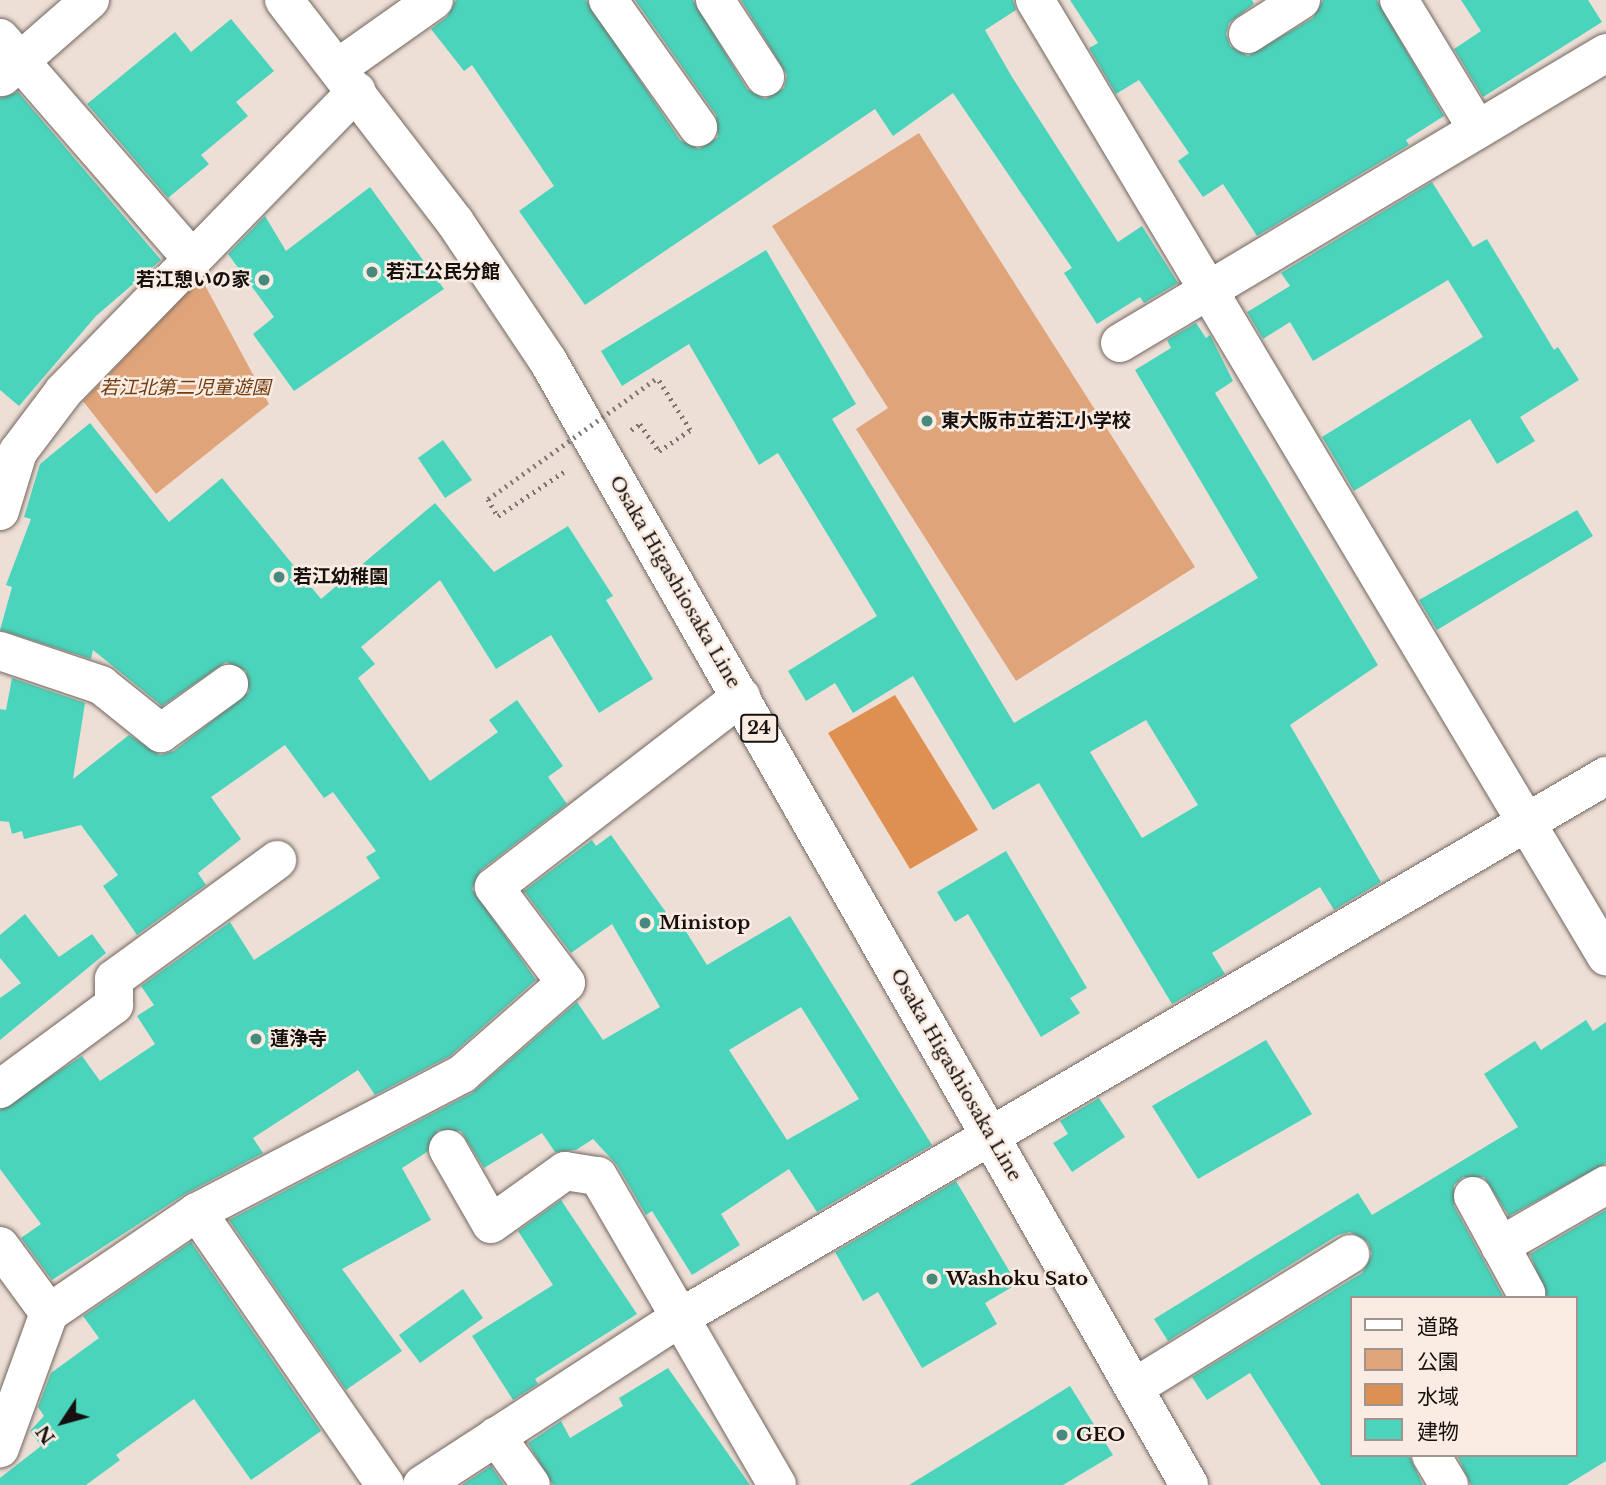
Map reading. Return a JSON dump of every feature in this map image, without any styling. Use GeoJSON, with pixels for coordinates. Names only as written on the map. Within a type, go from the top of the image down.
{"type":"FeatureCollection","features":[{"type":"Feature","properties":{"kind":"street"},"geometry":{"type":"LineString","coordinates":[[90,0],[7,59],[192,259]]}},
{"type":"Feature","properties":{"kind":"street","name":"Osaka Higashiosaka Line"},"geometry":{"type":"LineString","coordinates":[[284,0],[348,79],[548,361],[1189,1485]]}},
{"type":"Feature","properties":{"kind":"street"},"geometry":{"type":"LineString","coordinates":[[0,511],[18,452],[64,391],[192,259],[348,79],[434,0]]}},
{"type":"Feature","properties":{"kind":"street"},"geometry":{"type":"LineString","coordinates":[[608,0],[698,127]]}},
{"type":"Feature","properties":{"kind":"street"},"geometry":{"type":"LineString","coordinates":[[715,0],[765,77]]}},
{"type":"Feature","properties":{"kind":"street"},"geometry":{"type":"LineString","coordinates":[[1035,0],[1205,290],[1528,822],[1606,956]]}},
{"type":"Feature","properties":{"kind":"street"},"geometry":{"type":"LineString","coordinates":[[1248,34],[1301,0]]}},
{"type":"Feature","properties":{"kind":"street"},"geometry":{"type":"LineString","coordinates":[[1399,0],[1477,129]]}},
{"type":"Feature","properties":{"kind":"street"},"geometry":{"type":"LineString","coordinates":[[1120,342],[1606,54]]}},
{"type":"Feature","properties":{"kind":"street"},"geometry":{"type":"LineString","coordinates":[[0,651],[101,685],[161,733],[229,684]]}},
{"type":"Feature","properties":{"kind":"street"},"geometry":{"type":"LineString","coordinates":[[0,1448],[49,1313],[197,1212],[462,1074],[566,983],[494,887],[741,697]]}},
{"type":"Feature","properties":{"kind":"street"},"geometry":{"type":"LineString","coordinates":[[422,1485],[681,1317],[1606,776]]}},
{"type":"Feature","properties":{"kind":"street"},"geometry":{"type":"LineString","coordinates":[[0,1089],[114,1005],[114,979],[277,860]]}},
{"type":"Feature","properties":{"kind":"street"},"geometry":{"type":"LineString","coordinates":[[448,1149],[491,1224],[565,1171],[598,1176],[777,1485]]}},
{"type":"Feature","properties":{"kind":"street"},"geometry":{"type":"LineString","coordinates":[[1500,1246],[1606,1185]]}},
{"type":"Feature","properties":{"kind":"street"},"geometry":{"type":"LineString","coordinates":[[1473,1196],[1526,1293]]}},
{"type":"Feature","properties":{"kind":"street"},"geometry":{"type":"LineString","coordinates":[[197,1212],[385,1485]]}},
{"type":"Feature","properties":{"kind":"street"},"geometry":{"type":"LineString","coordinates":[[1135,1387],[1350,1254]]}},
{"type":"Feature","properties":{"kind":"street"},"geometry":{"type":"LineString","coordinates":[[7,1269],[49,1313]]}},
{"type":"Feature","properties":{"kind":"street"},"geometry":{"type":"LineString","coordinates":[[496,1436],[531,1485]]}},
{"type":"Feature","properties":{"kind":"street"},"geometry":{"type":"LineString","coordinates":[[1432,1457],[1449,1485]]}},
{"type":"Feature","properties":{"kind":"path"},"geometry":{"type":"LineString","coordinates":[[570,467],[498,516],[488,499],[657,378],[690,430],[659,451],[640,424]]}},
{"type":"Feature","properties":{"kind":"green space"},"geometry":{"type":"Polygon","coordinates":[[[919,133],[1195,567],[1016,681],[856,429],[888,408],[772,226],[919,133]]]}},
{"type":"Feature","properties":{"kind":"green space","name":"若江北第二児童遊園"},"geometry":{"type":"Polygon","coordinates":[[[201,278],[269,404],[156,494],[83,401],[201,278]]]}},
{"type":"Feature","properties":{"kind":"water"},"geometry":{"type":"Polygon","coordinates":[[[895,695],[978,830],[910,869],[828,733],[895,695]]]}},
{"type":"Feature","properties":{"kind":"building"},"geometry":{"type":"Polygon","coordinates":[[[456,0],[586,0],[680,140],[699,149],[718,137],[716,115],[635,0],[693,0],[747,89],[765,99],[784,88],[787,75],[741,0],[1013,0],[1016,10],[985,30],[1012,77],[1118,242],[1142,226],[1178,283],[1144,303],[1140,297],[1097,324],[1064,273],[1072,268],[953,93],[893,136],[875,109],[585,305],[519,211],[554,186],[472,65],[464,71],[431,29],[447,17],[456,0]]]}},
{"type":"Feature","properties":{"kind":"building"},"geometry":{"type":"Polygon","coordinates":[[[1070,0],[1252,0],[1254,4],[1229,23],[1226,34],[1230,46],[1248,56],[1313,18],[1323,0],[1377,0],[1444,116],[1406,140],[1409,145],[1257,236],[1223,184],[1203,197],[1178,161],[1189,153],[1139,80],[1116,94],[1089,48],[1098,43],[1070,0]]]}},
{"type":"Feature","properties":{"kind":"building"},"geometry":{"type":"Polygon","coordinates":[[[1461,0],[1588,0],[1602,22],[1483,97],[1454,49],[1481,31],[1461,0]]]}},
{"type":"Feature","properties":{"kind":"building"},"geometry":{"type":"Polygon","coordinates":[[[231,19],[274,71],[236,102],[248,116],[201,155],[209,164],[168,198],[87,104],[175,32],[191,52],[231,19]]]}},
{"type":"Feature","properties":{"kind":"building"},"geometry":{"type":"Polygon","coordinates":[[[18,92],[161,260],[96,316],[19,406],[0,390],[0,98],[18,92]]]}},
{"type":"Feature","properties":{"kind":"building"},"geometry":{"type":"Polygon","coordinates":[[[1432,182],[1473,247],[1487,239],[1554,350],[1558,347],[1579,380],[1520,417],[1535,441],[1497,464],[1470,419],[1354,491],[1322,437],[1483,337],[1448,280],[1313,361],[1290,322],[1263,339],[1247,312],[1290,286],[1281,273],[1432,182]]]}},
{"type":"Feature","properties":{"kind":"building"},"geometry":{"type":"Polygon","coordinates":[[[370,187],[444,289],[294,391],[253,334],[274,317],[228,254],[265,216],[286,251],[370,187]]]}},
{"type":"Feature","properties":{"kind":"building"},"geometry":{"type":"Polygon","coordinates":[[[766,250],[856,404],[832,419],[1014,723],[1258,578],[1135,370],[1171,348],[1167,340],[1196,323],[1206,338],[1210,335],[1233,381],[1215,393],[1378,665],[1290,725],[1381,882],[1334,910],[1320,887],[1212,953],[1225,974],[1172,1004],[1039,783],[993,810],[913,676],[853,713],[835,683],[806,701],[788,671],[877,616],[778,453],[759,465],[689,344],[622,386],[601,351],[766,250]],[[1146,720],[1090,752],[1142,838],[1198,805],[1146,720]]]}},
{"type":"Feature","properties":{"kind":"building"},"geometry":{"type":"Polygon","coordinates":[[[90,423],[169,522],[222,478],[321,599],[435,503],[494,572],[568,526],[613,596],[606,600],[653,679],[599,713],[551,635],[496,669],[440,580],[361,647],[375,664],[358,678],[430,781],[498,732],[489,720],[517,700],[563,766],[548,777],[567,804],[481,870],[472,889],[536,980],[450,1056],[375,1095],[358,1070],[253,1138],[263,1153],[185,1194],[52,1280],[21,1238],[41,1224],[0,1169],[0,1110],[82,1056],[100,1081],[155,1044],[137,1016],[154,1005],[141,986],[230,922],[254,960],[380,878],[366,857],[376,851],[333,792],[324,798],[285,745],[211,797],[241,839],[198,873],[206,885],[137,935],[103,886],[118,875],[81,825],[24,839],[22,831],[12,834],[9,822],[0,821],[0,709],[6,710],[12,678],[85,703],[73,779],[129,735],[160,755],[174,751],[249,692],[246,671],[226,662],[162,706],[93,650],[91,659],[0,630],[12,587],[6,585],[31,519],[24,517],[40,464],[90,423]]]}},
{"type":"Feature","properties":{"kind":"building"},"geometry":{"type":"Polygon","coordinates":[[[443,440],[472,480],[445,498],[418,458],[443,440]]]}},
{"type":"Feature","properties":{"kind":"building"},"geometry":{"type":"Polygon","coordinates":[[[1577,510],[1593,536],[1437,630],[1419,600],[1577,510]]]}},
{"type":"Feature","properties":{"kind":"building"},"geometry":{"type":"Polygon","coordinates":[[[611,835],[675,925],[680,922],[707,965],[790,916],[932,1145],[817,1212],[789,1169],[721,1214],[740,1245],[692,1275],[652,1211],[646,1215],[617,1165],[593,1139],[576,1150],[555,1152],[542,1133],[484,1168],[461,1131],[438,1130],[427,1152],[402,1168],[431,1220],[342,1269],[402,1351],[346,1390],[229,1220],[472,1093],[577,1002],[603,1040],[660,1007],[612,924],[571,953],[524,891],[592,840],[596,846],[611,835]],[[801,1007],[729,1050],[787,1140],[859,1099],[801,1007]]]}},
{"type":"Feature","properties":{"kind":"building"},"geometry":{"type":"Polygon","coordinates":[[[1006,851],[1087,988],[1070,998],[1080,1013],[1041,1037],[968,914],[955,922],[937,892],[1006,851]]]}},
{"type":"Feature","properties":{"kind":"building"},"geometry":{"type":"Polygon","coordinates":[[[25,914],[59,957],[92,934],[106,953],[0,1040],[0,998],[21,983],[0,958],[0,935],[25,914]]]}},
{"type":"Feature","properties":{"kind":"building"},"geometry":{"type":"Polygon","coordinates":[[[1586,1020],[1593,1031],[1606,1022],[1606,1163],[1509,1216],[1484,1177],[1463,1177],[1454,1185],[1454,1206],[1503,1296],[1350,1296],[1350,1457],[1410,1457],[1423,1485],[1321,1485],[1250,1373],[1207,1400],[1192,1377],[1362,1273],[1372,1254],[1368,1242],[1350,1232],[1338,1235],[1168,1341],[1154,1319],[1358,1193],[1372,1215],[1518,1127],[1484,1074],[1535,1041],[1541,1050],[1586,1020]]]}},
{"type":"Feature","properties":{"kind":"building"},"geometry":{"type":"Polygon","coordinates":[[[1266,1040],[1312,1114],[1198,1179],[1152,1106],[1266,1040]]]}},
{"type":"Feature","properties":{"kind":"building"},"geometry":{"type":"Polygon","coordinates":[[[1099,1098],[1125,1137],[1072,1172],[1053,1143],[1068,1134],[1060,1121],[1099,1098]]]}},
{"type":"Feature","properties":{"kind":"building"},"geometry":{"type":"Polygon","coordinates":[[[956,1181],[1017,1284],[985,1303],[997,1324],[922,1368],[878,1292],[863,1301],[835,1252],[956,1181]]]}},
{"type":"Feature","properties":{"kind":"building"},"geometry":{"type":"Polygon","coordinates":[[[561,1200],[637,1314],[535,1379],[538,1384],[513,1400],[472,1336],[553,1285],[518,1231],[561,1200]]]}},
{"type":"Feature","properties":{"kind":"building"},"geometry":{"type":"Polygon","coordinates":[[[1606,1210],[1606,1461],[1567,1485],[1471,1485],[1458,1457],[1578,1457],[1578,1296],[1546,1296],[1530,1254],[1606,1210]]]}},
{"type":"Feature","properties":{"kind":"building"},"geometry":{"type":"Polygon","coordinates":[[[191,1242],[321,1431],[251,1480],[194,1399],[116,1455],[120,1460],[86,1485],[0,1485],[0,1478],[41,1446],[30,1431],[44,1416],[38,1407],[51,1373],[99,1338],[83,1316],[191,1242]]]}},
{"type":"Feature","properties":{"kind":"building"},"geometry":{"type":"Polygon","coordinates":[[[463,1289],[483,1318],[420,1363],[399,1335],[463,1289]]]}},
{"type":"Feature","properties":{"kind":"building"},"geometry":{"type":"Polygon","coordinates":[[[668,1368],[750,1485],[553,1485],[528,1443],[561,1421],[570,1438],[623,1406],[619,1398],[668,1368]]]}},
{"type":"Feature","properties":{"kind":"building"},"geometry":{"type":"Polygon","coordinates":[[[1070,1386],[1113,1455],[1063,1485],[909,1485],[1070,1386]]]}},
{"type":"Feature","properties":{"kind":"building"},"geometry":{"type":"Polygon","coordinates":[[[491,1466],[504,1485],[462,1485],[491,1466]]]}},
{"type":"Feature","properties":{"kind":"place","name":"若江公民分館"},"geometry":{"type":"Point","coordinates":[372,272]}},
{"type":"Feature","properties":{"kind":"place","name":"若江憩いの家"},"geometry":{"type":"Point","coordinates":[264,280]}},
{"type":"Feature","properties":{"kind":"place","name":"東大阪市立若江小学校"},"geometry":{"type":"Point","coordinates":[927,421]}},
{"type":"Feature","properties":{"kind":"place","name":"若江幼稚園"},"geometry":{"type":"Point","coordinates":[279,577]}},
{"type":"Feature","properties":{"kind":"place","name":"Ministop"},"geometry":{"type":"Point","coordinates":[645,923]}},
{"type":"Feature","properties":{"kind":"place","name":"蓮浄寺"},"geometry":{"type":"Point","coordinates":[256,1039]}},
{"type":"Feature","properties":{"kind":"place","name":"Washoku Sato"},"geometry":{"type":"Point","coordinates":[932,1279]}},
{"type":"Feature","properties":{"kind":"place","name":"GEO"},"geometry":{"type":"Point","coordinates":[1062,1435]}}]}
